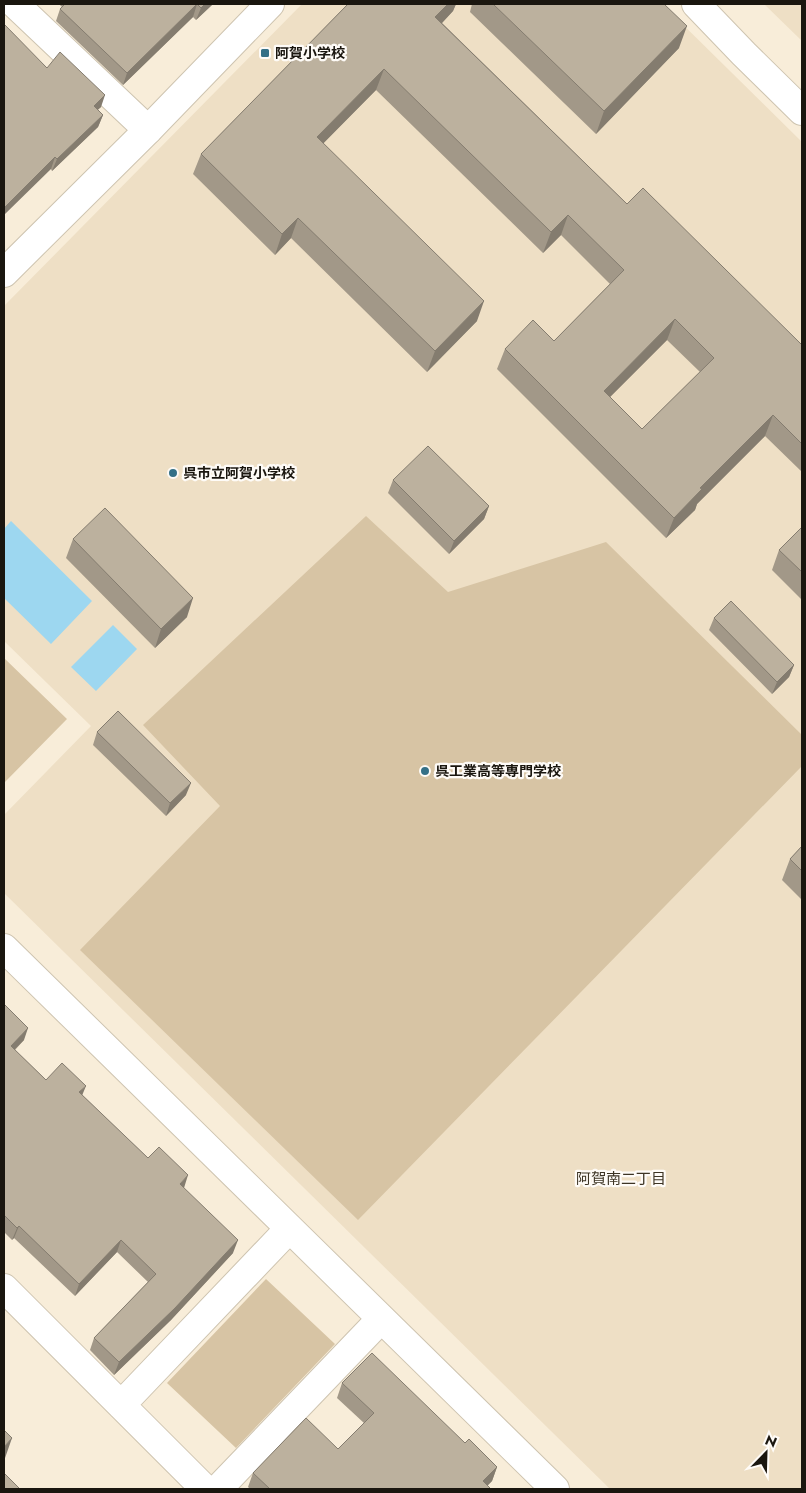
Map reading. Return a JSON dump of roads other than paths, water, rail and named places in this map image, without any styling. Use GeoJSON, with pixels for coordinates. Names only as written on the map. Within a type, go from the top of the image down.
{"type":"FeatureCollection","features":[{"type":"Feature","properties":{"kind":"street"},"geometry":{"type":"LineString","coordinates":[[16,4],[148,130]]}},
{"type":"Feature","properties":{"kind":"street"},"geometry":{"type":"LineString","coordinates":[[6,265],[148,130],[270,4]]}},
{"type":"Feature","properties":{"kind":"street"},"geometry":{"type":"LineString","coordinates":[[696,4],[802,111]]}},
{"type":"Feature","properties":{"kind":"street"},"geometry":{"type":"LineString","coordinates":[[4,948],[555,1489]]}},
{"type":"Feature","properties":{"kind":"street"},"geometry":{"type":"LineString","coordinates":[[121,1404],[290,1229]]}},
{"type":"Feature","properties":{"kind":"street"},"geometry":{"type":"LineString","coordinates":[[4,1288],[205,1489]]}},
{"type":"Feature","properties":{"kind":"street"},"geometry":{"type":"LineString","coordinates":[[218,1489],[381,1319]]}},
{"type":"Feature","properties":{"kind":"water"},"geometry":{"type":"Polygon","coordinates":[[[11,521],[92,601],[51,644],[4,598],[4,529],[11,521]]]}},
{"type":"Feature","properties":{"kind":"water"},"geometry":{"type":"Polygon","coordinates":[[[113,625],[137,649],[96,691],[71,667],[113,625]]]}},
{"type":"Feature","properties":{"kind":"place","name":"阿賀小学校"},"geometry":{"type":"Point","coordinates":[265,53]}},
{"type":"Feature","properties":{"kind":"place","name":"呉市立阿賀小学校"},"geometry":{"type":"Point","coordinates":[173,473]}},
{"type":"Feature","properties":{"kind":"place","name":"呉工業高等専門学校"},"geometry":{"type":"Point","coordinates":[425,771]}},
{"type":"Feature","properties":{"kind":"district","name":"阿賀南二丁目"},"geometry":{"type":"Point","coordinates":[621,1179]}}]}
